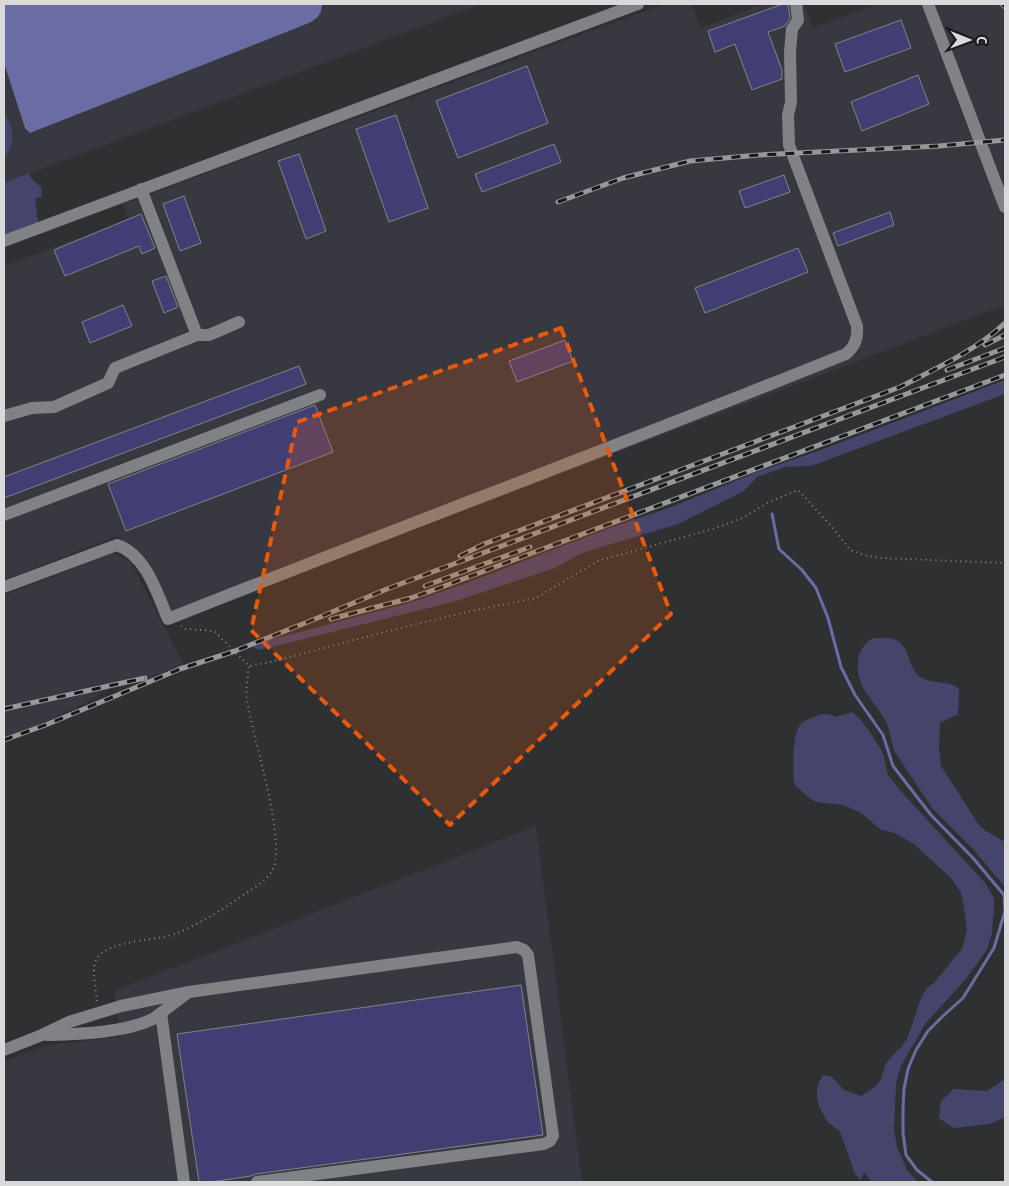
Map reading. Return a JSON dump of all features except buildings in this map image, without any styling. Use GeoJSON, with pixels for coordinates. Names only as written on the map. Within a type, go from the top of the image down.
{"type":"FeatureCollection","features":[{"type":"Feature","properties":{"kind":"street"},"geometry":{"type":"LineString","coordinates":[[4,240],[638,4]]}},
{"type":"Feature","properties":{"kind":"street"},"geometry":{"type":"LineString","coordinates":[[4,587],[118,545],[135,555],[142,564],[168,618],[347,547],[704,412],[846,354],[853,348],[857,340],[857,326],[788,145],[790,52],[792,29],[798,20],[796,4]]}},
{"type":"Feature","properties":{"kind":"street"},"geometry":{"type":"LineString","coordinates":[[928,4],[1005,208]]}},
{"type":"Feature","properties":{"kind":"street"},"geometry":{"type":"LineString","coordinates":[[141,189],[197,335]]}},
{"type":"Feature","properties":{"kind":"street"},"geometry":{"type":"LineString","coordinates":[[4,416],[32,408],[54,407],[108,383],[115,368],[197,335],[209,335],[239,322]]}},
{"type":"Feature","properties":{"kind":"street"},"geometry":{"type":"LineString","coordinates":[[4,515],[320,395]]}},
{"type":"Feature","properties":{"kind":"street"},"geometry":{"type":"LineString","coordinates":[[4,1050],[69,1022],[121,1006],[189,992],[517,947],[524,950],[528,955],[553,1136],[550,1141],[544,1144],[257,1182]]}},
{"type":"Feature","properties":{"kind":"street"},"geometry":{"type":"LineString","coordinates":[[42,1035],[72,1034],[123,1028],[147,1022],[189,992]]}},
{"type":"Feature","properties":{"kind":"street"},"geometry":{"type":"LineString","coordinates":[[161,1013],[184,1182]]}},
{"type":"Feature","properties":{"kind":"path"},"geometry":{"type":"LineString","coordinates":[[249,666],[471,611],[536,598],[598,561],[713,530],[743,518],[767,503],[798,490],[850,550],[881,558],[1005,563]]}},
{"type":"Feature","properties":{"kind":"path"},"geometry":{"type":"LineString","coordinates":[[168,618],[186,629],[214,631],[249,666]]}},
{"type":"Feature","properties":{"kind":"path"},"geometry":{"type":"LineString","coordinates":[[98,1013],[94,965],[99,955],[116,946],[176,934],[212,916],[271,873],[275,863],[275,841],[270,796],[246,698],[249,666]]}},
{"type":"Feature","properties":{"kind":"highlighted area"},"geometry":{"type":"Polygon","coordinates":[[[561,328],[671,614],[450,825],[251,630],[297,422],[561,328]]]}},
{"type":"Feature","properties":{"kind":"shaded area"},"geometry":{"type":"Polygon","coordinates":[[[4,4],[481,4],[4,183],[4,4]]]}},
{"type":"Feature","properties":{"kind":"shaded area"},"geometry":{"type":"Polygon","coordinates":[[[4,4],[322,4],[322,9],[318,17],[308,23],[30,133],[25,128],[4,63],[4,4]]]}},
{"type":"Feature","properties":{"kind":"shaded area"},"geometry":{"type":"Polygon","coordinates":[[[664,4],[692,4],[700,28],[763,4],[804,4],[813,28],[878,4],[1005,4],[1005,305],[169,623],[139,553],[117,536],[4,580],[4,266],[129,219],[123,204],[664,4]]]}},
{"type":"Feature","properties":{"kind":"shaded area"},"geometry":{"type":"Polygon","coordinates":[[[4,113],[12,130],[12,142],[4,158],[4,113]]]}},
{"type":"Feature","properties":{"kind":"shaded area"},"geometry":{"type":"Polygon","coordinates":[[[29,173],[31,178],[41,187],[42,197],[35,198],[38,222],[4,235],[4,183],[29,173]]]}},
{"type":"Feature","properties":{"kind":"shaded area"},"geometry":{"type":"Polygon","coordinates":[[[1005,380],[1005,394],[811,466],[785,467],[757,477],[744,491],[678,524],[582,553],[555,568],[453,602],[259,650],[250,645],[412,602],[461,585],[1005,380]]]}},
{"type":"Feature","properties":{"kind":"shaded area"},"geometry":{"type":"Polygon","coordinates":[[[113,553],[130,561],[184,665],[133,683],[108,689],[84,704],[33,727],[4,737],[4,595],[113,553]]]}},
{"type":"Feature","properties":{"kind":"shaded area"},"geometry":{"type":"Polygon","coordinates":[[[873,638],[888,638],[899,642],[906,651],[913,669],[922,678],[950,684],[959,689],[958,714],[940,723],[939,749],[941,766],[979,825],[1005,842],[1005,887],[974,850],[932,808],[895,752],[886,722],[864,689],[859,675],[858,661],[860,654],[867,642],[873,638]]]}},
{"type":"Feature","properties":{"kind":"shaded area"},"geometry":{"type":"Polygon","coordinates":[[[852,712],[870,732],[883,753],[888,775],[986,884],[994,899],[992,934],[986,951],[965,980],[925,1024],[901,1066],[896,1083],[894,1130],[897,1147],[907,1170],[918,1182],[872,1182],[864,1172],[861,1180],[855,1174],[840,1132],[827,1121],[819,1107],[817,1098],[819,1082],[823,1075],[831,1076],[844,1090],[861,1096],[876,1086],[881,1079],[886,1063],[907,1039],[922,996],[962,949],[967,930],[961,893],[951,878],[914,844],[897,834],[880,829],[860,812],[842,805],[816,802],[794,784],[794,744],[800,725],[820,715],[827,714],[836,717],[852,712]]]}},
{"type":"Feature","properties":{"kind":"shaded area"},"geometry":{"type":"Polygon","coordinates":[[[536,826],[582,1182],[4,1182],[4,1061],[47,1045],[120,1037],[114,991],[536,826]]]}},
{"type":"Feature","properties":{"kind":"shaded area"},"geometry":{"type":"Polygon","coordinates":[[[1005,1079],[1005,1117],[990,1124],[953,1128],[939,1118],[941,1101],[954,1089],[987,1091],[1005,1079]]]}},
{"type":"Feature","properties":{"kind":"waterway"},"geometry":{"type":"LineString","coordinates":[[772,514],[779,549],[802,570],[816,588],[828,618],[841,667],[855,695],[883,735],[893,766],[931,815],[973,858],[1004,895],[1005,911],[994,948],[963,998],[928,1031],[916,1050],[908,1069],[903,1108],[903,1133],[906,1155],[917,1170],[932,1182]]}},
{"type":"Feature","properties":{"kind":"railway"},"geometry":{"type":"LineString","coordinates":[[1002,4],[1005,7]]}},
{"type":"Feature","properties":{"kind":"railway"},"geometry":{"type":"LineString","coordinates":[[558,202],[623,178],[690,161],[759,155],[939,146],[1005,140]]}},
{"type":"Feature","properties":{"kind":"railway"},"geometry":{"type":"LineString","coordinates":[[460,556],[484,544],[900,387],[968,351],[1005,323]]}},
{"type":"Feature","properties":{"kind":"railway"},"geometry":{"type":"LineString","coordinates":[[985,345],[1005,335]]}},
{"type":"Feature","properties":{"kind":"railway"},"geometry":{"type":"LineString","coordinates":[[947,370],[1005,348]]}},
{"type":"Feature","properties":{"kind":"railway"},"geometry":{"type":"LineString","coordinates":[[4,740],[48,724],[180,669],[235,651],[387,589],[1005,357]]}},
{"type":"Feature","properties":{"kind":"railway"},"geometry":{"type":"LineString","coordinates":[[331,619],[411,598],[442,587],[1005,375]]}},
{"type":"Feature","properties":{"kind":"railway"},"geometry":{"type":"LineString","coordinates":[[425,586],[530,547]]}},
{"type":"Feature","properties":{"kind":"railway"},"geometry":{"type":"LineString","coordinates":[[4,709],[145,678]]}}]}
